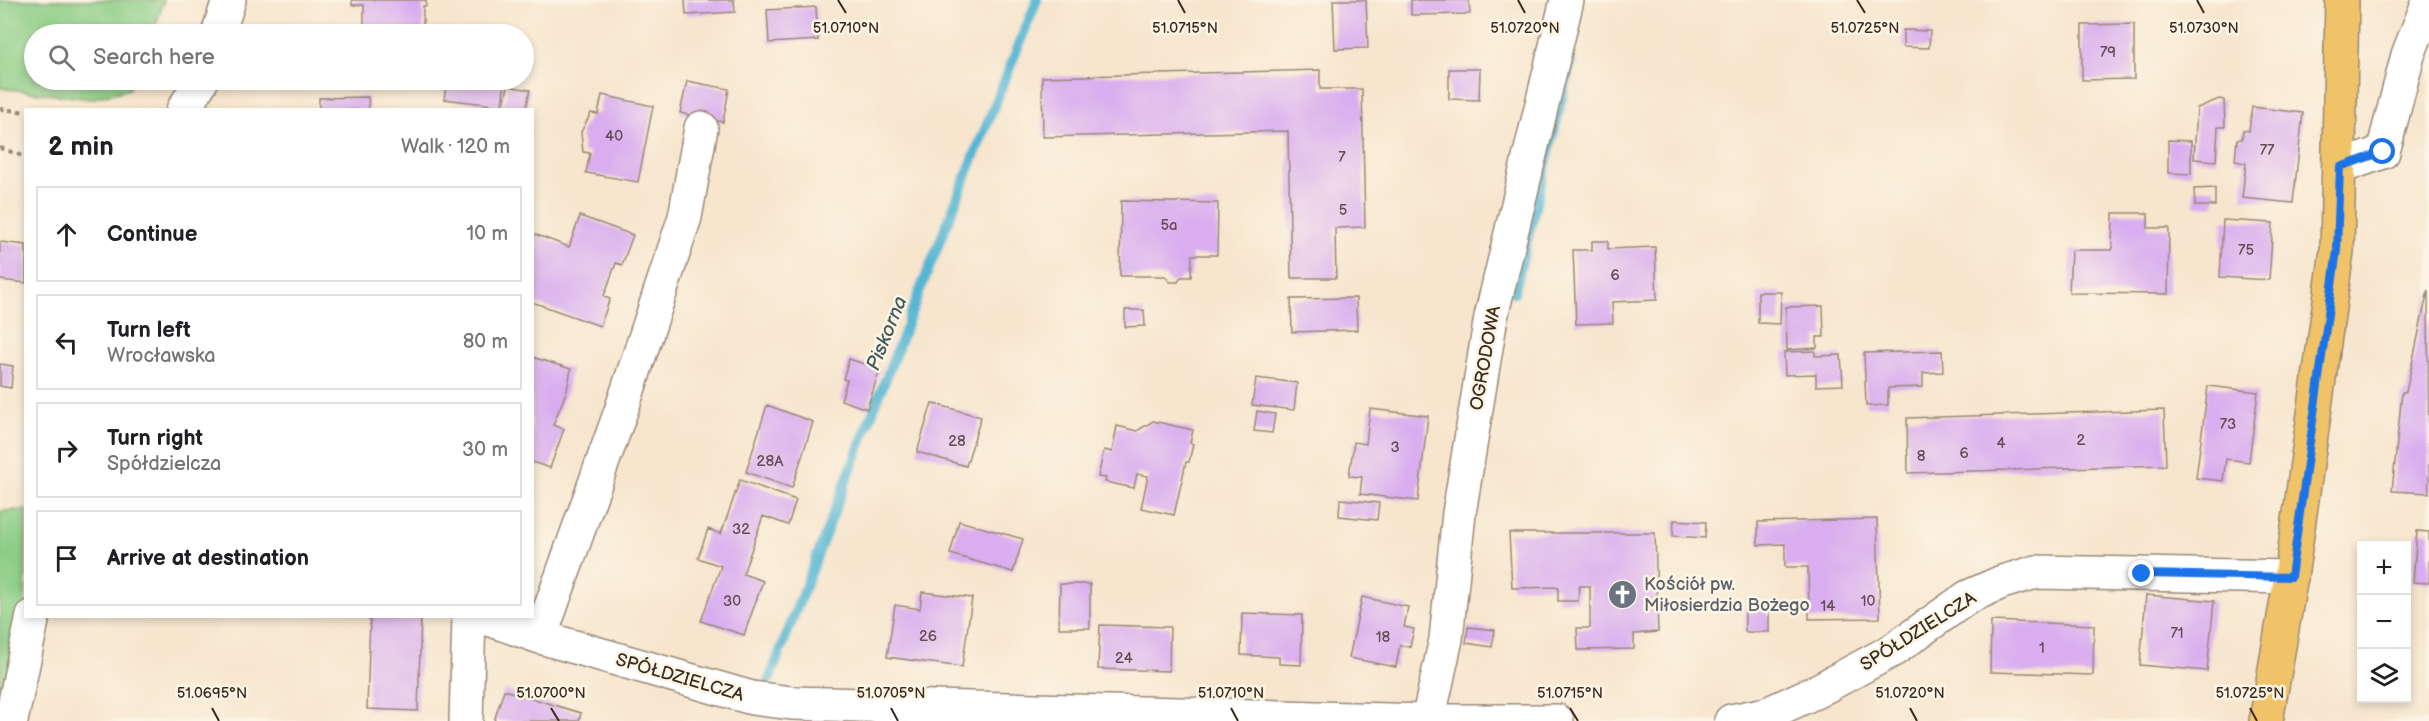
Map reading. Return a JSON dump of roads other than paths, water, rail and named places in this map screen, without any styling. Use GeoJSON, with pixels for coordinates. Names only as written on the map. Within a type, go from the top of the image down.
{"type":"FeatureCollection","features":[{"type":"Feature","properties":{"kind":"main road"},"geometry":{"type":"LineString","coordinates":[[2266,721],[2291,577],[2337,250],[2342,0]]}},
{"type":"Feature","properties":{"kind":"street"},"geometry":{"type":"LineString","coordinates":[[221,24],[229,0]]}},
{"type":"Feature","properties":{"kind":"street","name":"OGRODOWA"},"geometry":{"type":"LineString","coordinates":[[1427,721],[1446,639],[1459,513],[1491,317],[1567,0]]}},
{"type":"Feature","properties":{"kind":"street"},"geometry":{"type":"LineString","coordinates":[[2340,167],[2383,152],[2408,55],[2429,1]]}},
{"type":"Feature","properties":{"kind":"street"},"geometry":{"type":"LineString","coordinates":[[184,108],[196,90]]}},
{"type":"Feature","properties":{"kind":"street"},"geometry":{"type":"LineString","coordinates":[[540,637],[622,408],[686,217],[701,128]]}},
{"type":"Feature","properties":{"kind":"street","name":"SPÓŁDZIELCZA"},"geometry":{"type":"LineString","coordinates":[[1731,721],[1767,714],[1817,691],[1893,650],[1968,597],[2002,582],[2036,573],[2291,577]]}},
{"type":"Feature","properties":{"kind":"street"},"geometry":{"type":"LineString","coordinates":[[11,721],[33,618]]}},
{"type":"Feature","properties":{"kind":"street"},"geometry":{"type":"LineString","coordinates":[[466,721],[469,618]]}},
{"type":"Feature","properties":{"kind":"street","name":"SPÓŁDZIELCZA"},"geometry":{"type":"LineString","coordinates":[[486,618],[540,637],[752,698],[792,703],[1427,721]]}},
{"type":"Feature","properties":{"kind":"street"},"geometry":{"type":"LineString","coordinates":[[1434,721],[1557,721]]}},
{"type":"Feature","properties":{"kind":"waterway","name":"Piskorna"},"geometry":{"type":"LineString","coordinates":[[769,680],[919,293],[1037,0]]}},
{"type":"Feature","properties":{"kind":"waterway"},"geometry":{"type":"LineString","coordinates":[[1514,293],[1571,61]]}},
{"type":"Feature","properties":{"kind":"place","name":"Kościół pw. Miłosierdzia Bożego"},"geometry":{"type":"Point","coordinates":[1623,594]}}]}
